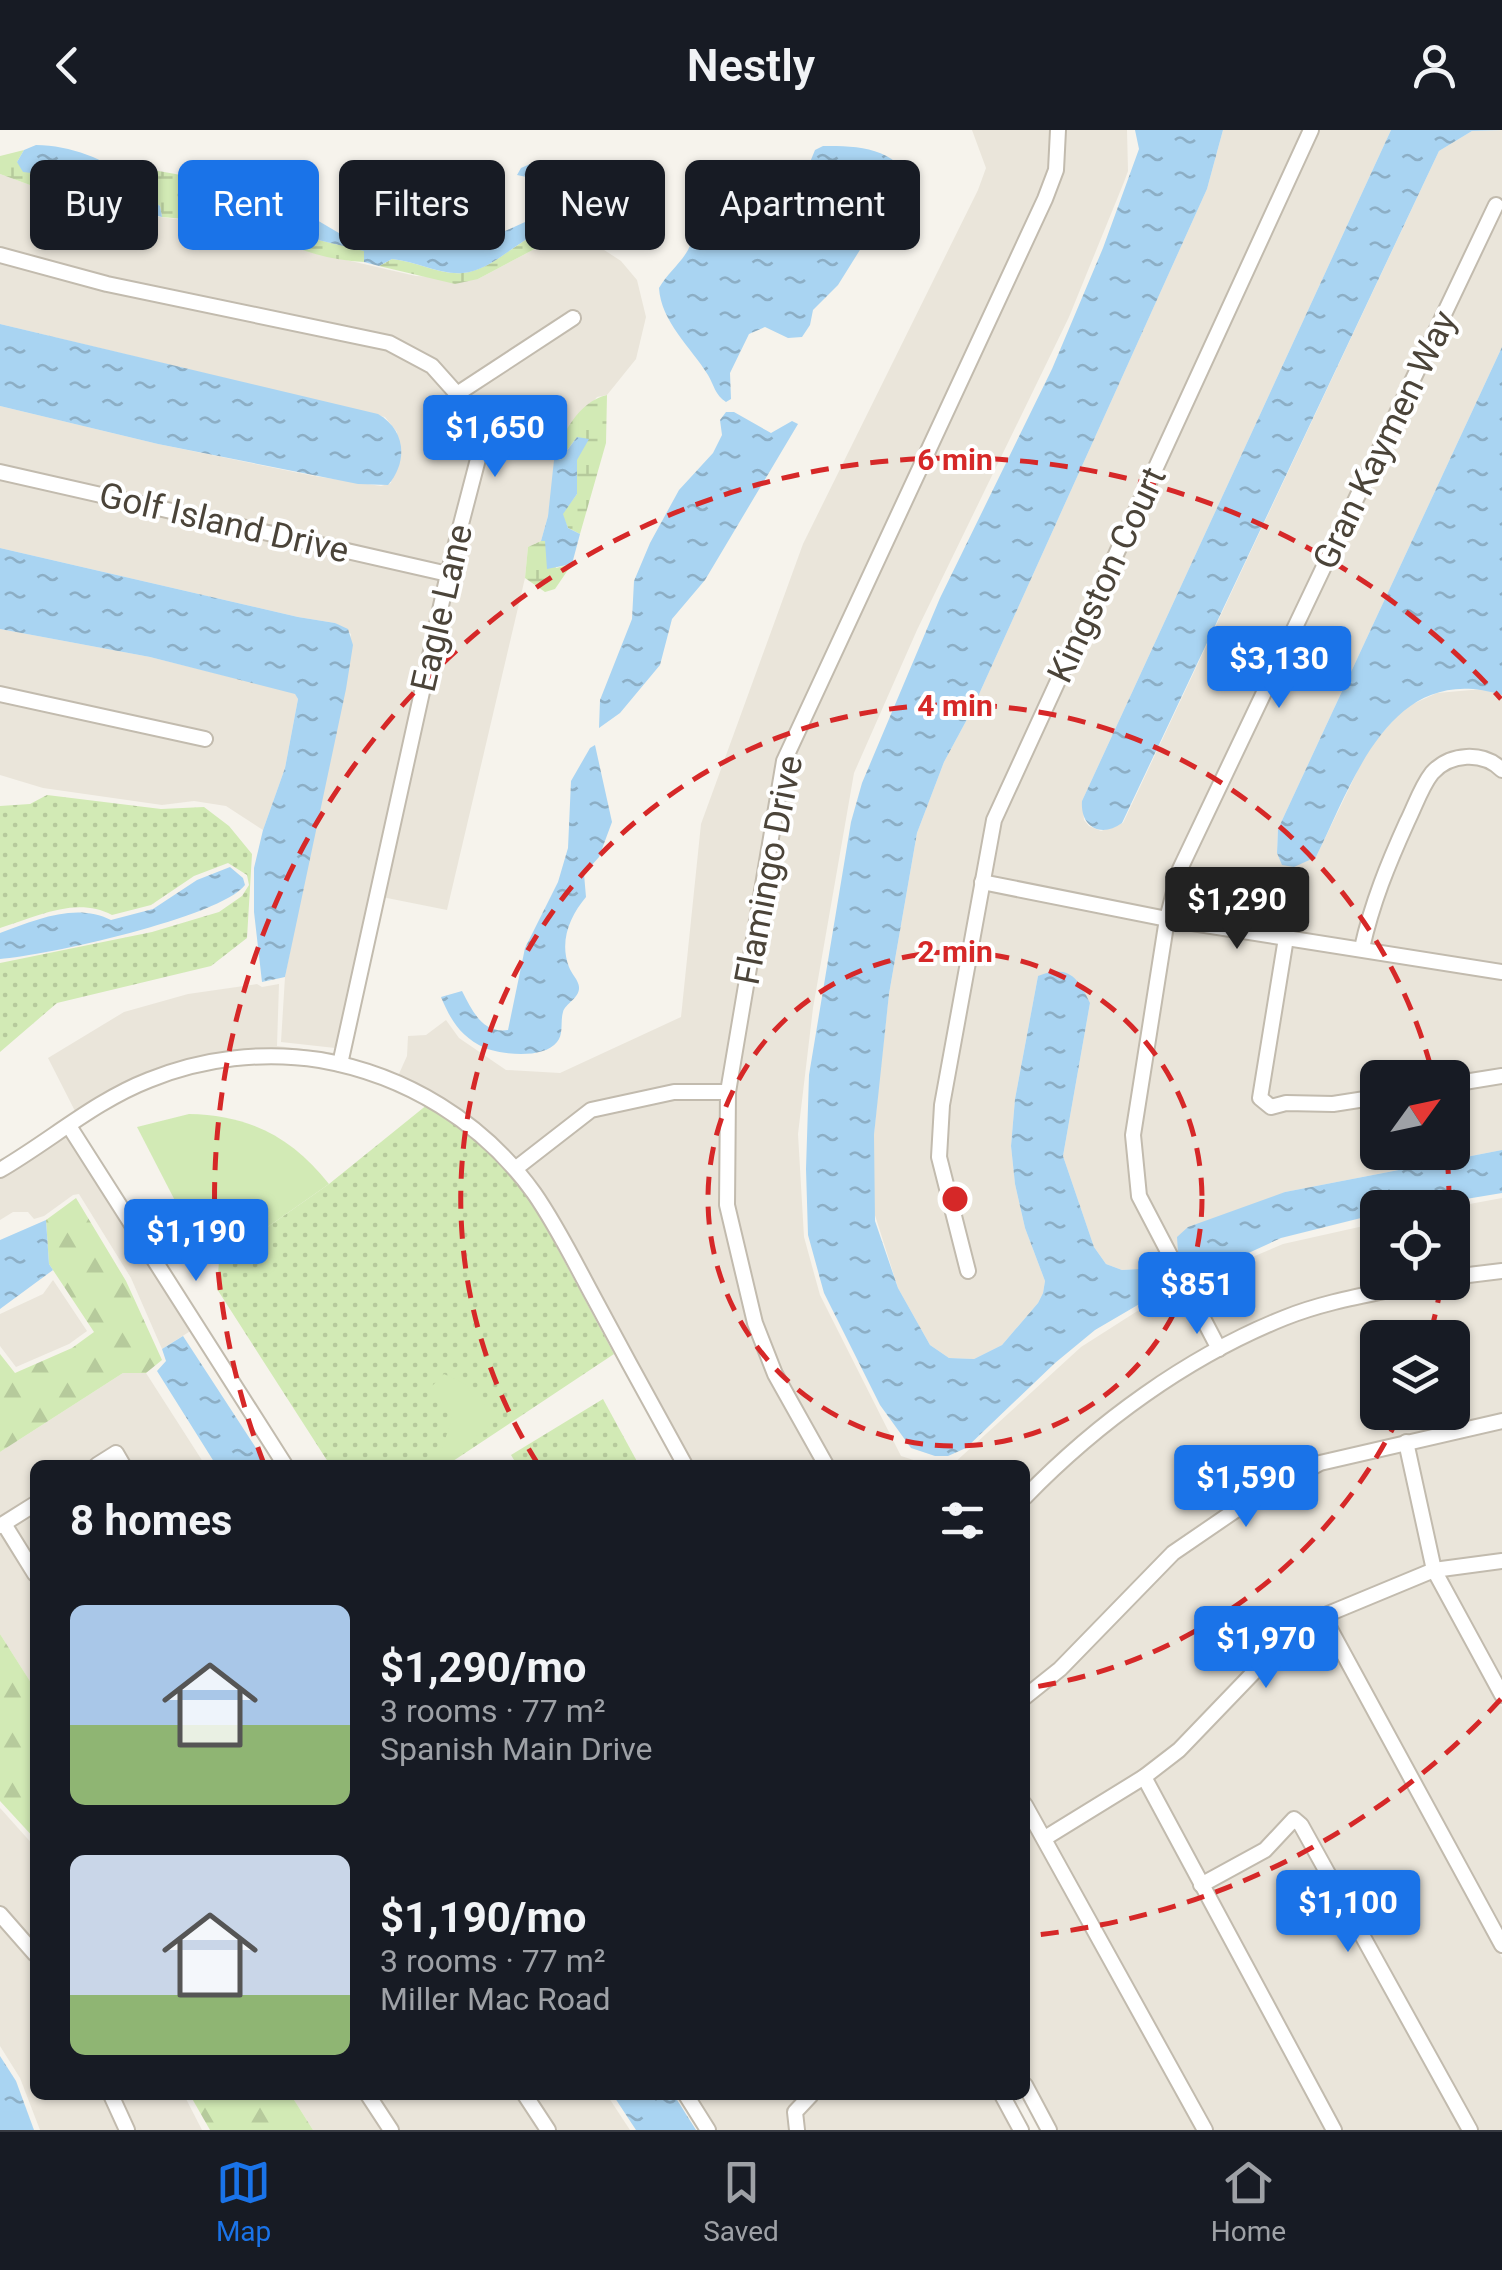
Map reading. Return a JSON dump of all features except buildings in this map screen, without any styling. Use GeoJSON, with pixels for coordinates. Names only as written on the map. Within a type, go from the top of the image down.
{"type":"FeatureCollection","features":[{"type":"Feature","properties":{"kind":"street","name":"Flamingo Drive"},"geometry":{"type":"LineString","coordinates":[[823,1460],[776,1374],[755,1322],[727,1205],[728,1092],[784,761],[1045,200],[1056,170],[1058,130]]}},
{"type":"Feature","properties":{"kind":"street","name":"Kingston Court"},"geometry":{"type":"LineString","coordinates":[[968,1271],[938,1157],[942,1105],[994,820],[1311,130]]}},
{"type":"Feature","properties":{"kind":"street","name":"Gran Kaymen Way"},"geometry":{"type":"LineString","coordinates":[[1219,1349],[1140,1196],[1133,1135],[1167,919],[1180,869],[1496,206]]}},
{"type":"Feature","properties":{"kind":"street","name":"Eagle Lane"},"geometry":{"type":"LineString","coordinates":[[0,255],[107,284],[389,343],[432,366],[457,394],[473,429],[478,458],[448,574],[340,1064]]}},
{"type":"Feature","properties":{"kind":"street"},"geometry":{"type":"LineString","coordinates":[[457,394],[572,318]]}},
{"type":"Feature","properties":{"kind":"street","name":"Golf Island Drive"},"geometry":{"type":"LineString","coordinates":[[0,472],[448,574]]}},
{"type":"Feature","properties":{"kind":"street"},"geometry":{"type":"LineString","coordinates":[[0,694],[205,739]]}},
{"type":"Feature","properties":{"kind":"street"},"geometry":{"type":"LineString","coordinates":[[1362,948],[1380,882],[1434,771],[1457,758],[1472,756],[1502,770]]}},
{"type":"Feature","properties":{"kind":"street"},"geometry":{"type":"LineString","coordinates":[[982,882],[1167,919],[1502,972]]}},
{"type":"Feature","properties":{"kind":"street"},"geometry":{"type":"LineString","coordinates":[[1286,938],[1260,1098],[1271,1107],[1286,1102],[1332,1104],[1360,1099]]}},
{"type":"Feature","properties":{"kind":"street"},"geometry":{"type":"LineString","coordinates":[[0,1170],[125,1091],[196,1065],[222,1059],[281,1056],[340,1064],[392,1079],[433,1100],[490,1143],[516,1170],[546,1210],[682,1460]]}},
{"type":"Feature","properties":{"kind":"street"},"geometry":{"type":"LineString","coordinates":[[1470,1081],[1502,1076]]}},
{"type":"Feature","properties":{"kind":"street"},"geometry":{"type":"LineString","coordinates":[[516,1170],[591,1110],[674,1092],[728,1092]]}},
{"type":"Feature","properties":{"kind":"street"},"geometry":{"type":"LineString","coordinates":[[70,1126],[282,1460]]}},
{"type":"Feature","properties":{"kind":"street"},"geometry":{"type":"LineString","coordinates":[[1470,1275],[1502,1271]]}},
{"type":"Feature","properties":{"kind":"street"},"geometry":{"type":"LineString","coordinates":[[1030,1492],[1126,1408],[1219,1349],[1286,1317],[1360,1298]]}},
{"type":"Feature","properties":{"kind":"street"},"geometry":{"type":"LineString","coordinates":[[1030,1692],[1060,1668],[1174,1553],[1249,1501],[1320,1463],[1502,1422]]}},
{"type":"Feature","properties":{"kind":"street"},"geometry":{"type":"LineString","coordinates":[[1406,1442],[1434,1570],[1502,1694]]}},
{"type":"Feature","properties":{"kind":"street"},"geometry":{"type":"LineString","coordinates":[[30,1507],[2,1525],[30,1567]]}},
{"type":"Feature","properties":{"kind":"street"},"geometry":{"type":"LineString","coordinates":[[1044,1838],[1144,1776],[1178,1750],[1255,1670],[1323,1616],[1434,1570],[1502,1561]]}},
{"type":"Feature","properties":{"kind":"street"},"geometry":{"type":"LineString","coordinates":[[1323,1616],[1502,1946]]}},
{"type":"Feature","properties":{"kind":"street"},"geometry":{"type":"LineString","coordinates":[[1144,1776],[1334,2130]]}},
{"type":"Feature","properties":{"kind":"street"},"geometry":{"type":"LineString","coordinates":[[1030,1814],[1205,2130]]}},
{"type":"Feature","properties":{"kind":"street"},"geometry":{"type":"LineString","coordinates":[[1201,1885],[1265,1850],[1294,1819],[1301,1824],[1470,2130]]}},
{"type":"Feature","properties":{"kind":"street"},"geometry":{"type":"LineString","coordinates":[[0,1914],[30,1948]]}},
{"type":"Feature","properties":{"kind":"street"},"geometry":{"type":"LineString","coordinates":[[1030,2095],[1049,2130]]}},
{"type":"Feature","properties":{"kind":"street"},"geometry":{"type":"LineString","coordinates":[[113,2100],[127,2130]]}},
{"type":"Feature","properties":{"kind":"street"},"geometry":{"type":"LineString","coordinates":[[371,2100],[391,2130]]}},
{"type":"Feature","properties":{"kind":"street"},"geometry":{"type":"LineString","coordinates":[[528,2100],[548,2130]]}},
{"type":"Feature","properties":{"kind":"street"},"geometry":{"type":"LineString","coordinates":[[689,2100],[708,2130]]}},
{"type":"Feature","properties":{"kind":"street"},"geometry":{"type":"LineString","coordinates":[[798,2130],[795,2112],[806,2100]]}},
{"type":"Feature","properties":{"kind":"street"},"geometry":{"type":"LineString","coordinates":[[1005,2100],[1021,2130]]}},
{"type":"Feature","properties":{"kind":"shaded area"},"geometry":{"type":"Polygon","coordinates":[[[972,130],[1053,130],[1050,169],[779,759],[723,1087],[588,1106],[516,1162],[446,1101],[398,1076],[407,1056],[408,1036],[426,1035],[446,1020],[459,1038],[506,1070],[560,1073],[681,1017],[701,824],[803,544],[978,190],[986,168],[972,130]]]}},
{"type":"Feature","properties":{"kind":"shaded area"},"geometry":{"type":"Polygon","coordinates":[[[1064,130],[1127,130],[1128,171],[1069,317],[917,630],[854,773],[813,1008],[798,1134],[804,1237],[820,1295],[901,1456],[913,1460],[830,1460],[781,1371],[761,1320],[733,1204],[734,1092],[790,762],[1050,201],[1064,130]]]}},
{"type":"Feature","properties":{"kind":"shaded area"},"geometry":{"type":"Polygon","coordinates":[[[1223,130],[1391,130],[1082,801],[1084,820],[1101,831],[1123,823],[1439,151],[1472,131],[1502,130],[1502,347],[1278,829],[1277,853],[1316,857],[1368,749],[1404,708],[1437,693],[1483,689],[1502,695],[1502,1150],[1470,1156],[1470,1060],[1360,1060],[1360,1170],[1399,1170],[1285,1192],[1179,1252],[1139,1269],[1122,1270],[1106,1264],[1094,1247],[1063,1156],[1090,1003],[1038,976],[1015,1099],[1011,1146],[1025,1228],[1045,1281],[1043,1293],[1002,1345],[974,1359],[949,1358],[930,1345],[898,1288],[874,1212],[874,1135],[889,994],[917,833],[944,762],[971,712],[1207,189],[1223,130]]]}},
{"type":"Feature","properties":{"kind":"shaded area"},"geometry":{"type":"Polygon","coordinates":[[[0,174],[30,185],[30,250],[158,250],[158,217],[178,219],[178,250],[303,250],[416,276],[478,279],[533,250],[604,250],[621,261],[637,280],[646,317],[636,359],[607,395],[597,397],[559,444],[548,516],[541,541],[528,547],[525,578],[447,910],[372,895],[335,1048],[281,1042],[285,977],[351,634],[335,623],[0,548],[0,406],[158,444],[381,486],[391,483],[397,432],[385,417],[0,324],[0,174]]]}},
{"type":"Feature","properties":{"kind":"shaded area"},"geometry":{"type":"Polygon","coordinates":[[[0,629],[150,657],[295,693],[298,699],[285,768],[263,830],[226,806],[194,801],[162,805],[43,788],[0,775],[0,629]]]}},
{"type":"Feature","properties":{"kind":"shaded area"},"geometry":{"type":"Polygon","coordinates":[[[279,984],[277,1046],[336,1053],[335,1057],[222,1054],[76,1113],[48,1058],[124,1012],[188,994],[279,984]]]}},
{"type":"Feature","properties":{"kind":"shaded area"},"geometry":{"type":"Polygon","coordinates":[[[674,1098],[722,1098],[721,1207],[749,1324],[817,1460],[689,1460],[523,1170],[593,1115],[674,1098]]]}},
{"type":"Feature","properties":{"kind":"shaded area"},"geometry":{"type":"Polygon","coordinates":[[[67,1133],[192,1330],[162,1349],[131,1278],[79,1194],[44,1216],[34,1219],[28,1212],[13,1212],[0,1220],[0,1176],[67,1133]]]}},
{"type":"Feature","properties":{"kind":"shaded area"},"geometry":{"type":"Polygon","coordinates":[[[1502,1198],[1502,1266],[1470,1269],[1470,1204],[1502,1198]]]}},
{"type":"Feature","properties":{"kind":"shaded area"},"geometry":{"type":"Polygon","coordinates":[[[1360,1227],[1360,1296],[1222,1341],[1191,1283],[1283,1244],[1360,1227]]]}},
{"type":"Feature","properties":{"kind":"shaded area"},"geometry":{"type":"Polygon","coordinates":[[[1502,1277],[1502,1416],[1470,1423],[1470,1320],[1360,1320],[1360,1430],[1434,1430],[1410,1435],[1246,1497],[1030,1686],[1030,1499],[1129,1412],[1221,1353],[1287,1322],[1380,1300],[1470,1300],[1470,1280],[1502,1277]]]}},
{"type":"Feature","properties":{"kind":"shaded area"},"geometry":{"type":"Polygon","coordinates":[[[53,1280],[87,1331],[69,1344],[16,1367],[0,1346],[0,1314],[43,1294],[53,1280]]]}},
{"type":"Feature","properties":{"kind":"shaded area"},"geometry":{"type":"Polygon","coordinates":[[[1180,1288],[1211,1347],[1030,1486],[1030,1460],[957,1460],[1081,1347],[1180,1288]]]}},
{"type":"Feature","properties":{"kind":"shaded area"},"geometry":{"type":"Polygon","coordinates":[[[123,1373],[146,1373],[202,1460],[30,1460],[30,1681],[0,1634],[0,1452],[123,1373]]]}},
{"type":"Feature","properties":{"kind":"shaded area"},"geometry":{"type":"Polygon","coordinates":[[[1502,1427],[1502,1556],[1439,1564],[1413,1446],[1502,1427]]]}},
{"type":"Feature","properties":{"kind":"shaded area"},"geometry":{"type":"Polygon","coordinates":[[[1402,1449],[1427,1567],[1326,1609],[1175,1747],[1047,1831],[1030,1802],[1030,1698],[1177,1557],[1252,1506],[1322,1468],[1402,1449]]]}},
{"type":"Feature","properties":{"kind":"shaded area"},"geometry":{"type":"Polygon","coordinates":[[[1502,1567],[1502,1682],[1443,1575],[1502,1567]]]}},
{"type":"Feature","properties":{"kind":"shaded area"},"geometry":{"type":"Polygon","coordinates":[[[1431,1577],[1502,1707],[1502,1933],[1331,1619],[1431,1577]]]}},
{"type":"Feature","properties":{"kind":"shaded area"},"geometry":{"type":"Polygon","coordinates":[[[1321,1625],[1502,1958],[1502,2130],[1477,2130],[1306,1821],[1204,1877],[1151,1778],[1259,1674],[1321,1625]]]}},
{"type":"Feature","properties":{"kind":"shaded area"},"geometry":{"type":"Polygon","coordinates":[[[1141,1784],[1327,2130],[1212,2130],[1052,1840],[1141,1784]]]}},
{"type":"Feature","properties":{"kind":"shaded area"},"geometry":{"type":"Polygon","coordinates":[[[0,1808],[30,1841],[30,1939],[0,1906],[0,1808]]]}},
{"type":"Feature","properties":{"kind":"shaded area"},"geometry":{"type":"Polygon","coordinates":[[[1030,1826],[1198,2130],[1056,2130],[1030,2082],[1030,1826]]]}},
{"type":"Feature","properties":{"kind":"shaded area"},"geometry":{"type":"Polygon","coordinates":[[[1294,1827],[1463,2130],[1341,2130],[1208,1887],[1294,1827]]]}},
{"type":"Feature","properties":{"kind":"shaded area"},"geometry":{"type":"Polygon","coordinates":[[[0,1923],[30,1958],[30,2100],[107,2100],[120,2130],[40,2130],[20,2078],[0,2046],[0,1923]]]}},
{"type":"Feature","properties":{"kind":"shaded area"},"geometry":{"type":"Polygon","coordinates":[[[120,2100],[187,2100],[202,2130],[134,2130],[120,2100]]]}},
{"type":"Feature","properties":{"kind":"shaded area"},"geometry":{"type":"Polygon","coordinates":[[[294,2100],[610,2100],[630,2130],[313,2130],[294,2100]]]}},
{"type":"Feature","properties":{"kind":"shaded area"},"geometry":{"type":"Polygon","coordinates":[[[696,2100],[797,2100],[790,2110],[791,2130],[715,2130],[696,2100]]]}},
{"type":"Feature","properties":{"kind":"shaded area"},"geometry":{"type":"Polygon","coordinates":[[[998,2100],[1015,2130],[804,2130],[801,2113],[808,2103],[998,2100]]]}},
{"type":"Feature","properties":{"kind":"green space"},"geometry":{"type":"Polygon","coordinates":[[[24,150],[17,162],[30,166],[30,185],[0,174],[0,156],[24,150]]]}},
{"type":"Feature","properties":{"kind":"green space"},"geometry":{"type":"Polygon","coordinates":[[[158,171],[178,174],[178,218],[162,217],[158,171]]]}},
{"type":"Feature","properties":{"kind":"green space"},"geometry":{"type":"Polygon","coordinates":[[[319,240],[339,245],[339,250],[365,251],[364,262],[328,257],[305,251],[319,250],[319,240]]]}},
{"type":"Feature","properties":{"kind":"green space"},"geometry":{"type":"Polygon","coordinates":[[[525,240],[525,250],[533,250],[478,279],[455,284],[379,266],[392,259],[462,273],[497,259],[525,240]]]}},
{"type":"Feature","properties":{"kind":"green space"},"geometry":{"type":"Polygon","coordinates":[[[607,395],[606,443],[580,534],[568,528],[562,514],[577,494],[577,437],[559,461],[554,460],[580,412],[607,395]]]}},
{"type":"Feature","properties":{"kind":"green space"},"geometry":{"type":"Polygon","coordinates":[[[545,541],[556,568],[572,564],[555,589],[545,592],[525,578],[528,547],[545,541]]]}},
{"type":"Feature","properties":{"kind":"green space"},"geometry":{"type":"Polygon","coordinates":[[[47,795],[161,809],[204,807],[229,826],[252,854],[247,938],[211,966],[57,1003],[0,1052],[0,963],[152,932],[219,912],[242,896],[249,885],[247,875],[228,863],[194,876],[151,905],[112,915],[84,907],[70,908],[0,928],[0,806],[30,804],[47,795]]]}},
{"type":"Feature","properties":{"kind":"green space"},"geometry":{"type":"Polygon","coordinates":[[[433,1100],[515,1169],[614,1354],[455,1460],[327,1460],[217,1289],[219,1261],[329,1184],[433,1100]]]}},
{"type":"Feature","properties":{"kind":"green space"},"geometry":{"type":"Polygon","coordinates":[[[189,1114],[231,1119],[268,1132],[300,1153],[329,1184],[219,1261],[202,1253],[137,1127],[189,1114]]]}},
{"type":"Feature","properties":{"kind":"green space"},"geometry":{"type":"Polygon","coordinates":[[[76,1198],[126,1281],[162,1360],[146,1373],[123,1373],[0,1452],[0,1354],[15,1373],[72,1348],[94,1332],[49,1264],[46,1220],[76,1198]]]}},
{"type":"Feature","properties":{"kind":"green space"},"geometry":{"type":"Polygon","coordinates":[[[444,1374],[467,1385],[473,1397],[501,1417],[450,1460],[441,1460],[452,1418],[430,1388],[444,1374]]]}},
{"type":"Feature","properties":{"kind":"green space"},"geometry":{"type":"Polygon","coordinates":[[[603,1399],[636,1460],[514,1460],[511,1455],[603,1399]]]}},
{"type":"Feature","properties":{"kind":"green space"},"geometry":{"type":"Polygon","coordinates":[[[0,1634],[30,1681],[30,1834],[0,1801],[0,1634]]]}},
{"type":"Feature","properties":{"kind":"green space"},"geometry":{"type":"Polygon","coordinates":[[[193,2100],[294,2100],[313,2130],[210,2130],[193,2100]]]}},
{"type":"Feature","properties":{"kind":"water"},"geometry":{"type":"Polygon","coordinates":[[[1135,130],[1223,130],[1207,189],[971,712],[944,762],[917,833],[889,994],[874,1135],[875,1221],[898,1288],[930,1345],[949,1358],[974,1359],[1002,1345],[1043,1293],[1045,1281],[1025,1228],[1011,1146],[1015,1099],[1038,976],[1048,973],[1071,975],[1090,1003],[1063,1156],[1094,1247],[1106,1264],[1122,1270],[1139,1269],[1178,1252],[1177,1237],[1188,1227],[1285,1192],[1399,1170],[1470,1170],[1470,1156],[1502,1150],[1502,1193],[1470,1198],[1470,1190],[1360,1190],[1360,1218],[1281,1238],[1148,1299],[1095,1330],[966,1448],[948,1456],[935,1456],[911,1448],[880,1405],[824,1293],[808,1235],[809,1075],[851,822],[862,783],[940,598],[1052,369],[1139,149],[1135,130]]]}},
{"type":"Feature","properties":{"kind":"water"},"geometry":{"type":"Polygon","coordinates":[[[1391,130],[1502,130],[1472,131],[1439,151],[1122,823],[1107,830],[1094,828],[1085,818],[1082,801],[1391,130]]]}},
{"type":"Feature","properties":{"kind":"water"},"geometry":{"type":"Polygon","coordinates":[[[36,145],[62,148],[99,160],[30,160],[30,173],[23,172],[17,162],[24,150],[36,145]]]}},
{"type":"Feature","properties":{"kind":"water"},"geometry":{"type":"Polygon","coordinates":[[[823,146],[863,148],[893,160],[811,160],[815,150],[823,146]]]}},
{"type":"Feature","properties":{"kind":"water"},"geometry":{"type":"Polygon","coordinates":[[[319,221],[339,233],[339,245],[319,240],[319,221]]]}},
{"type":"Feature","properties":{"kind":"water"},"geometry":{"type":"Polygon","coordinates":[[[525,222],[525,240],[486,266],[463,273],[392,259],[379,266],[364,262],[364,251],[360,250],[505,250],[505,231],[525,222]]]}},
{"type":"Feature","properties":{"kind":"water"},"geometry":{"type":"Polygon","coordinates":[[[688,250],[860,250],[838,285],[813,310],[802,337],[788,338],[765,327],[749,334],[730,373],[731,399],[726,402],[671,323],[659,288],[688,250]]]}},
{"type":"Feature","properties":{"kind":"water"},"geometry":{"type":"Polygon","coordinates":[[[0,324],[378,414],[399,437],[399,466],[388,485],[358,484],[158,444],[0,406],[0,324]]]}},
{"type":"Feature","properties":{"kind":"water"},"geometry":{"type":"Polygon","coordinates":[[[1502,347],[1502,695],[1464,689],[1431,695],[1404,711],[1362,763],[1316,857],[1294,867],[1282,865],[1277,853],[1278,829],[1502,347]]]}},
{"type":"Feature","properties":{"kind":"water"},"geometry":{"type":"Polygon","coordinates":[[[726,412],[734,412],[771,433],[792,421],[798,424],[705,580],[672,619],[660,665],[620,713],[599,728],[600,700],[632,619],[634,581],[679,490],[713,453],[722,435],[720,420],[726,412]]]}},
{"type":"Feature","properties":{"kind":"water"},"geometry":{"type":"Polygon","coordinates":[[[577,437],[589,439],[577,460],[577,494],[563,514],[568,528],[580,534],[572,564],[547,569],[545,541],[541,541],[554,460],[560,460],[577,437]]]}},
{"type":"Feature","properties":{"kind":"water"},"geometry":{"type":"Polygon","coordinates":[[[0,548],[348,629],[353,645],[346,689],[285,977],[262,982],[254,912],[254,868],[285,768],[298,699],[295,694],[150,657],[0,629],[0,548]]]}},
{"type":"Feature","properties":{"kind":"water"},"geometry":{"type":"Polygon","coordinates":[[[595,745],[612,822],[599,857],[584,874],[586,897],[575,912],[566,938],[566,957],[579,991],[563,1012],[560,1035],[551,1047],[523,1054],[485,1048],[458,1027],[441,997],[462,991],[485,1024],[508,1030],[525,948],[558,882],[568,848],[571,781],[595,745]]]}},
{"type":"Feature","properties":{"kind":"water"},"geometry":{"type":"Polygon","coordinates":[[[230,867],[245,885],[203,910],[91,943],[0,959],[0,933],[56,915],[84,913],[111,920],[153,909],[197,880],[230,867]]]}},
{"type":"Feature","properties":{"kind":"water"},"geometry":{"type":"Polygon","coordinates":[[[46,1220],[49,1264],[53,1270],[0,1309],[0,1240],[46,1220]]]}},
{"type":"Feature","properties":{"kind":"water"},"geometry":{"type":"Polygon","coordinates":[[[183,1336],[264,1460],[213,1460],[157,1371],[166,1361],[162,1349],[183,1336]]]}},
{"type":"Feature","properties":{"kind":"water"},"geometry":{"type":"Polygon","coordinates":[[[0,2056],[16,2081],[34,2130],[0,2130],[0,2056]]]}},
{"type":"Feature","properties":{"kind":"water"},"geometry":{"type":"Polygon","coordinates":[[[616,2100],[677,2100],[696,2130],[636,2130],[616,2100]]]}}]}
